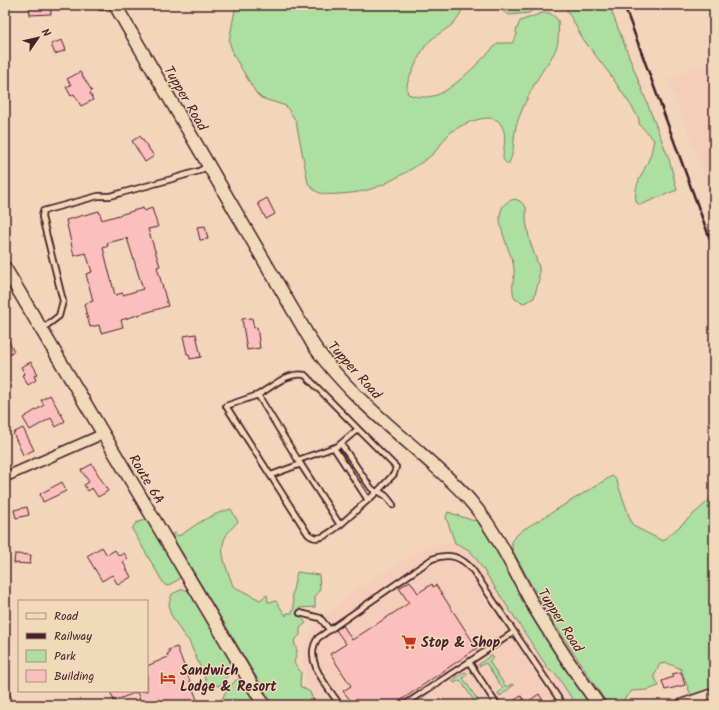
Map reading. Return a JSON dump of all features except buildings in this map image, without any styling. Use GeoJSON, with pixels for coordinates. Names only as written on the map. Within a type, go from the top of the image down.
{"type":"FeatureCollection","features":[{"type":"Feature","properties":{"kind":"main road","name":"Tupper Road"},"geometry":{"type":"LineString","coordinates":[[115,5],[302,327],[329,366],[357,398],[457,486],[484,518],[548,629],[599,705]]}},
{"type":"Feature","properties":{"kind":"main road","name":"Route 6A"},"geometry":{"type":"LineString","coordinates":[[5,268],[264,705]]}},
{"type":"Feature","properties":{"kind":"street"},"geometry":{"type":"LineString","coordinates":[[5,477],[103,434]]}},
{"type":"Feature","properties":{"kind":"street"},"geometry":{"type":"LineString","coordinates":[[679,705],[714,693]]}},
{"type":"Feature","properties":{"kind":"lane"},"geometry":{"type":"LineString","coordinates":[[42,329],[59,316],[63,301],[42,217],[43,211],[172,179],[199,171],[208,166]]}},
{"type":"Feature","properties":{"kind":"lane"},"geometry":{"type":"LineString","coordinates":[[294,375],[305,375],[358,429],[396,467],[394,474],[377,492],[340,525],[321,538],[312,537],[226,406],[258,395],[273,384],[294,375]]}},
{"type":"Feature","properties":{"kind":"lane"},"geometry":{"type":"LineString","coordinates":[[258,395],[340,525]]}},
{"type":"Feature","properties":{"kind":"lane"},"geometry":{"type":"LineString","coordinates":[[271,475],[334,448],[341,444],[358,429]]}},
{"type":"Feature","properties":{"kind":"lane"},"geometry":{"type":"LineString","coordinates":[[341,444],[371,488],[386,496],[393,505]]}},
{"type":"Feature","properties":{"kind":"lane"},"geometry":{"type":"LineString","coordinates":[[334,448],[368,500]]}},
{"type":"Feature","properties":{"kind":"lane"},"geometry":{"type":"LineString","coordinates":[[340,705],[318,672],[312,655],[314,642],[329,629],[432,560],[445,555],[452,555],[471,567],[562,705]]}},
{"type":"Feature","properties":{"kind":"lane"},"geometry":{"type":"LineString","coordinates":[[300,613],[320,618],[329,629]]}},
{"type":"Feature","properties":{"kind":"lane"},"geometry":{"type":"LineString","coordinates":[[404,705],[514,632]]}},
{"type":"Feature","properties":{"kind":"lane"},"geometry":{"type":"LineString","coordinates":[[468,662],[497,705]]}},
{"type":"Feature","properties":{"kind":"shaded area"},"geometry":{"type":"Polygon","coordinates":[[[714,59],[714,201],[668,79],[714,59]]]}},
{"type":"Feature","properties":{"kind":"shaded area"},"geometry":{"type":"Polygon","coordinates":[[[453,540],[480,556],[583,705],[320,705],[305,680],[303,651],[313,626],[349,594],[422,549],[453,540]]]}},
{"type":"Feature","properties":{"kind":"green space"},"geometry":{"type":"Polygon","coordinates":[[[236,5],[462,5],[461,12],[454,23],[431,40],[420,54],[410,76],[407,91],[408,94],[420,97],[430,97],[449,88],[476,65],[498,43],[512,43],[517,35],[516,31],[520,21],[542,13],[550,13],[558,20],[558,38],[556,49],[535,83],[520,115],[516,126],[512,154],[508,165],[503,159],[505,139],[501,125],[498,121],[493,119],[480,119],[465,124],[452,131],[433,154],[402,175],[386,183],[373,189],[360,192],[325,194],[314,190],[308,183],[296,121],[286,106],[261,98],[256,93],[234,56],[229,41],[236,5]]]}},
{"type":"Feature","properties":{"kind":"green space"},"geometry":{"type":"Polygon","coordinates":[[[494,5],[539,5],[529,13],[509,15],[494,5]]]}},
{"type":"Feature","properties":{"kind":"green space"},"geometry":{"type":"Polygon","coordinates":[[[564,5],[609,5],[669,159],[677,190],[640,205],[637,203],[637,186],[650,157],[654,140],[639,124],[639,119],[632,107],[609,73],[583,39],[564,5]]]}},
{"type":"Feature","properties":{"kind":"green space"},"geometry":{"type":"Polygon","coordinates":[[[515,199],[520,201],[526,207],[526,221],[530,242],[539,267],[539,280],[534,298],[524,303],[515,299],[513,287],[514,268],[500,219],[501,210],[506,203],[515,199]]]}},
{"type":"Feature","properties":{"kind":"green space"},"geometry":{"type":"Polygon","coordinates":[[[612,476],[616,479],[632,524],[663,541],[714,496],[714,570],[709,575],[714,585],[714,690],[695,697],[690,693],[681,669],[667,663],[660,664],[654,676],[659,686],[647,690],[632,691],[621,702],[621,705],[608,705],[545,610],[512,549],[512,540],[521,531],[612,476]]]}},
{"type":"Feature","properties":{"kind":"green space"},"geometry":{"type":"Polygon","coordinates":[[[231,509],[238,522],[225,537],[223,552],[226,568],[233,586],[260,600],[267,595],[268,602],[276,601],[286,616],[287,613],[292,613],[294,608],[292,594],[297,572],[319,575],[320,589],[315,597],[315,607],[299,608],[299,615],[306,623],[300,628],[300,635],[294,641],[297,651],[294,663],[301,672],[300,686],[310,692],[315,705],[273,705],[174,539],[172,534],[175,533],[178,536],[209,517],[231,509]]]}},
{"type":"Feature","properties":{"kind":"green space"},"geometry":{"type":"Polygon","coordinates":[[[448,512],[471,520],[479,521],[593,705],[576,705],[556,674],[549,670],[475,557],[469,550],[455,543],[446,517],[448,512]]]}},
{"type":"Feature","properties":{"kind":"green space"},"geometry":{"type":"Polygon","coordinates":[[[145,520],[149,522],[180,575],[178,580],[167,586],[164,584],[132,529],[136,523],[145,520]]]}},
{"type":"Feature","properties":{"kind":"green space"},"geometry":{"type":"Polygon","coordinates":[[[183,589],[191,592],[233,663],[234,668],[219,686],[207,683],[189,641],[182,633],[170,613],[169,604],[172,594],[183,589]]]}},
{"type":"Feature","properties":{"kind":"green space"},"geometry":{"type":"Polygon","coordinates":[[[491,655],[494,657],[489,661],[506,687],[512,684],[514,685],[500,696],[498,693],[503,689],[486,663],[480,666],[478,665],[491,655]]]}},
{"type":"Feature","properties":{"kind":"green space"},"geometry":{"type":"Polygon","coordinates":[[[465,672],[468,674],[463,678],[481,705],[477,705],[460,680],[455,683],[453,682],[453,680],[465,672]]]}},
{"type":"Feature","properties":{"kind":"green space"},"geometry":{"type":"Polygon","coordinates":[[[236,680],[243,680],[258,705],[219,705],[226,691],[236,680]]]}},
{"type":"Feature","properties":{"kind":"railway"},"geometry":{"type":"LineString","coordinates":[[624,5],[714,250]]}},
{"type":"Feature","properties":{"kind":"place","name":"Stop & Shop"},"geometry":{"type":"Point","coordinates":[409,642]}},
{"type":"Feature","properties":{"kind":"place","name":"Sandwich Lodge & Resort"},"geometry":{"type":"Point","coordinates":[168,678]}}]}
